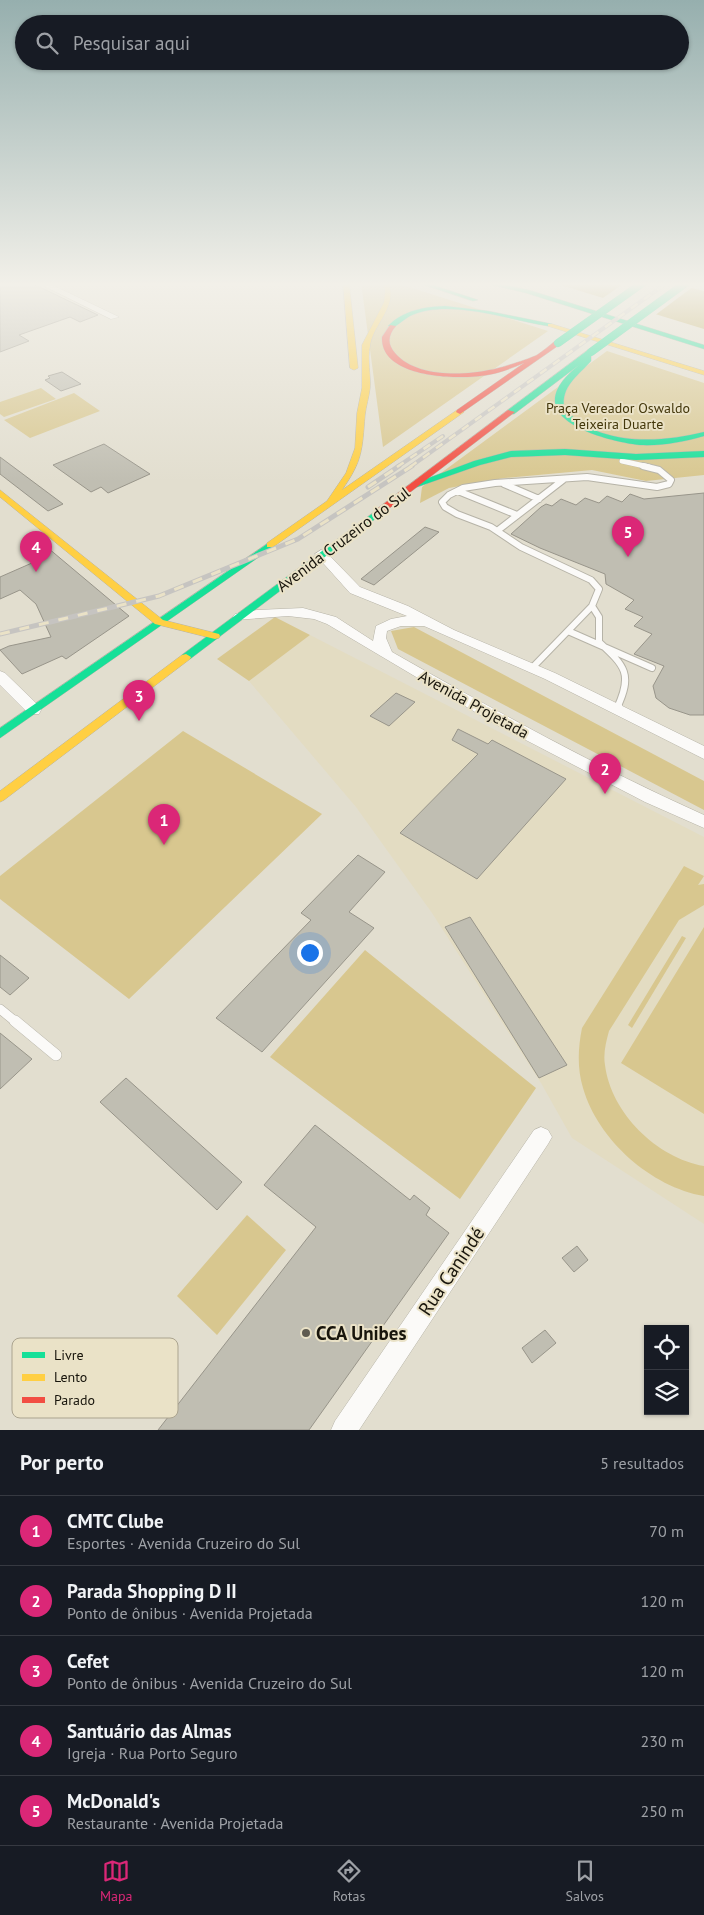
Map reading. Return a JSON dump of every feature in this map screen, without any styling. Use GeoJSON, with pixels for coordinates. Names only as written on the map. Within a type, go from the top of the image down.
{"type":"FeatureCollection","features":[{"type":"Feature","properties":{"kind":"main road"},"geometry":{"type":"LineString","coordinates":[[352,349],[362,413]]}},
{"type":"Feature","properties":{"kind":"main road"},"geometry":{"type":"LineString","coordinates":[[331,500],[350,473],[359,448],[366,388],[366,349]]}},
{"type":"Feature","properties":{"kind":"main road"},"geometry":{"type":"LineString","coordinates":[[388,349],[399,361],[416,369],[438,374],[487,374],[522,360],[535,358]]}},
{"type":"Feature","properties":{"kind":"main road"},"geometry":{"type":"LineString","coordinates":[[0,734],[549,349]]}},
{"type":"Feature","properties":{"kind":"main road","name":"Avenida Cruzeiro do Sul"},"geometry":{"type":"LineString","coordinates":[[0,797],[596,349]]}},
{"type":"Feature","properties":{"kind":"main road"},"geometry":{"type":"LineString","coordinates":[[627,349],[704,373]]}},
{"type":"Feature","properties":{"kind":"main road"},"geometry":{"type":"LineString","coordinates":[[663,349],[704,362]]}},
{"type":"Feature","properties":{"kind":"main road"},"geometry":{"type":"LineString","coordinates":[[589,354],[586,361],[560,392],[558,403],[564,414],[582,426],[610,438],[641,443],[674,442],[704,434]]}},
{"type":"Feature","properties":{"kind":"main road"},"geometry":{"type":"LineString","coordinates":[[672,363],[678,372],[690,382]]}},
{"type":"Feature","properties":{"kind":"main road"},"geometry":{"type":"LineString","coordinates":[[414,485],[477,463],[512,454],[547,452],[636,457],[704,454]]}},
{"type":"Feature","properties":{"kind":"main road"},"geometry":{"type":"LineString","coordinates":[[0,493],[159,622],[215,636]]}},
{"type":"Feature","properties":{"kind":"street"},"geometry":{"type":"LineString","coordinates":[[321,554],[355,590],[403,609],[430,624],[532,668],[704,753]]}},
{"type":"Feature","properties":{"kind":"street","name":"Avenida Projetada"},"geometry":{"type":"LineString","coordinates":[[240,617],[286,610],[306,612],[346,628],[360,639],[502,721],[651,798],[704,822]]}},
{"type":"Feature","properties":{"kind":"street"},"geometry":{"type":"LineString","coordinates":[[387,655],[379,638],[381,629],[407,619],[430,624]]}},
{"type":"Feature","properties":{"kind":"street"},"geometry":{"type":"LineString","coordinates":[[0,676],[34,710]]}},
{"type":"Feature","properties":{"kind":"street","name":"Rua Canindé"},"geometry":{"type":"LineString","coordinates":[[344,1430],[541,1137]]}},
{"type":"Feature","properties":{"kind":"lane"},"geometry":{"type":"LineString","coordinates":[[532,668],[592,606],[599,589],[591,580],[445,507],[442,502],[458,491],[500,482],[587,477],[657,487],[668,484],[671,480],[659,470],[588,454]]}},
{"type":"Feature","properties":{"kind":"lane"},"geometry":{"type":"LineString","coordinates":[[496,531],[565,479]]}},
{"type":"Feature","properties":{"kind":"lane"},"geometry":{"type":"LineString","coordinates":[[500,482],[539,499]]}},
{"type":"Feature","properties":{"kind":"lane"},"geometry":{"type":"LineString","coordinates":[[458,491],[517,515]]}},
{"type":"Feature","properties":{"kind":"lane"},"geometry":{"type":"LineString","coordinates":[[592,606],[599,613],[602,622],[597,637],[622,662],[628,678],[626,692],[617,709]]}},
{"type":"Feature","properties":{"kind":"lane"},"geometry":{"type":"LineString","coordinates":[[568,631],[652,668]]}},
{"type":"Feature","properties":{"kind":"lane"},"geometry":{"type":"LineString","coordinates":[[0,1009],[56,1055]]}},
{"type":"Feature","properties":{"kind":"shaded area"},"geometry":{"type":"Polygon","coordinates":[[[310,635],[704,837],[704,1224],[572,1138],[541,1083],[432,913],[356,807],[249,681],[310,635]]]}},
{"type":"Feature","properties":{"kind":"green space"},"geometry":{"type":"Polygon","coordinates":[[[370,349],[523,349],[383,447],[370,349]]]}},
{"type":"Feature","properties":{"kind":"green space","name":"Praça Vereador Oswaldo Teixeira Duarte"},"geometry":{"type":"Polygon","coordinates":[[[607,351],[704,383],[704,475],[646,481],[592,470],[504,478],[449,488],[420,503],[422,487],[607,351]]]}},
{"type":"Feature","properties":{"kind":"green space"},"geometry":{"type":"Polygon","coordinates":[[[41,388],[56,399],[4,417],[0,414],[0,402],[41,388]]]}},
{"type":"Feature","properties":{"kind":"green space"},"geometry":{"type":"Polygon","coordinates":[[[74,393],[100,411],[30,438],[4,420],[74,393]]]}},
{"type":"Feature","properties":{"kind":"green space"},"geometry":{"type":"Polygon","coordinates":[[[275,617],[310,635],[249,681],[217,659],[275,617]]]}},
{"type":"Feature","properties":{"kind":"green space"},"geometry":{"type":"Polygon","coordinates":[[[414,627],[704,781],[704,810],[398,649],[391,631],[414,627]]]}},
{"type":"Feature","properties":{"kind":"green space"},"geometry":{"type":"Polygon","coordinates":[[[183,731],[322,814],[129,999],[0,899],[0,876],[183,731]]]}},
{"type":"Feature","properties":{"kind":"green space"},"geometry":{"type":"Polygon","coordinates":[[[684,866],[704,876],[698,885],[704,884],[704,905],[679,920],[609,1031],[604,1061],[609,1083],[616,1100],[639,1130],[670,1154],[704,1166],[704,1196],[684,1191],[646,1172],[614,1143],[590,1107],[583,1088],[579,1066],[582,1028],[684,866]]]}},
{"type":"Feature","properties":{"kind":"green space"},"geometry":{"type":"Polygon","coordinates":[[[704,927],[704,1114],[621,1063],[704,927]]]}},
{"type":"Feature","properties":{"kind":"green space"},"geometry":{"type":"Polygon","coordinates":[[[682,936],[686,938],[632,1028],[628,1025],[682,936]]]}},
{"type":"Feature","properties":{"kind":"green space"},"geometry":{"type":"Polygon","coordinates":[[[365,950],[536,1088],[460,1199],[270,1057],[365,950]]]}},
{"type":"Feature","properties":{"kind":"green space"},"geometry":{"type":"Polygon","coordinates":[[[247,1215],[286,1250],[217,1335],[177,1296],[247,1215]]]}},
{"type":"Feature","properties":{"kind":"building"},"geometry":{"type":"Polygon","coordinates":[[[62,372],[81,384],[61,391],[45,380],[50,378],[48,376],[62,372]]]}},
{"type":"Feature","properties":{"kind":"building"},"geometry":{"type":"Polygon","coordinates":[[[104,444],[150,474],[108,493],[101,487],[91,492],[53,465],[104,444]]]}},
{"type":"Feature","properties":{"kind":"building"},"geometry":{"type":"Polygon","coordinates":[[[0,457],[63,504],[48,511],[0,474],[0,457]]]}},
{"type":"Feature","properties":{"kind":"building"},"geometry":{"type":"Polygon","coordinates":[[[704,493],[704,715],[690,715],[669,708],[656,698],[653,686],[664,666],[634,654],[652,634],[634,626],[643,617],[625,609],[634,600],[606,584],[605,574],[540,548],[511,534],[541,507],[546,504],[552,506],[561,499],[576,505],[585,498],[599,503],[607,496],[622,502],[630,494],[644,499],[704,493]]]}},
{"type":"Feature","properties":{"kind":"building"},"geometry":{"type":"Polygon","coordinates":[[[425,527],[439,532],[374,585],[361,579],[425,527]]]}},
{"type":"Feature","properties":{"kind":"building"},"geometry":{"type":"Polygon","coordinates":[[[48,548],[129,616],[66,659],[62,656],[22,674],[0,650],[9,646],[51,637],[36,604],[20,590],[0,599],[0,577],[41,559],[35,554],[48,548]]]}},
{"type":"Feature","properties":{"kind":"building"},"geometry":{"type":"Polygon","coordinates":[[[396,693],[415,702],[389,726],[370,716],[396,693]]]}},
{"type":"Feature","properties":{"kind":"building"},"geometry":{"type":"Polygon","coordinates":[[[458,729],[488,744],[492,740],[566,779],[477,879],[400,833],[478,754],[452,740],[458,729]]]}},
{"type":"Feature","properties":{"kind":"building"},"geometry":{"type":"Polygon","coordinates":[[[358,855],[385,872],[349,912],[374,928],[262,1052],[216,1018],[311,920],[301,913],[358,855]]]}},
{"type":"Feature","properties":{"kind":"building"},"geometry":{"type":"Polygon","coordinates":[[[470,917],[567,1065],[539,1078],[445,927],[470,917]]]}},
{"type":"Feature","properties":{"kind":"building"},"geometry":{"type":"Polygon","coordinates":[[[0,955],[29,978],[10,995],[0,987],[0,955]]]}},
{"type":"Feature","properties":{"kind":"building"},"geometry":{"type":"Polygon","coordinates":[[[0,1033],[32,1059],[0,1089],[0,1033]]]}},
{"type":"Feature","properties":{"kind":"building"},"geometry":{"type":"Polygon","coordinates":[[[126,1078],[242,1182],[217,1210],[100,1102],[126,1078]]]}},
{"type":"Feature","properties":{"kind":"building","name":"CCA Unibes"},"geometry":{"type":"Polygon","coordinates":[[[315,1125],[410,1200],[414,1195],[430,1208],[426,1215],[449,1233],[309,1430],[158,1430],[167,1418],[178,1418],[178,1404],[316,1227],[264,1185],[315,1125]]]}},
{"type":"Feature","properties":{"kind":"building"},"geometry":{"type":"Polygon","coordinates":[[[577,1246],[588,1260],[574,1272],[562,1258],[577,1246]]]}},
{"type":"Feature","properties":{"kind":"building"},"geometry":{"type":"Polygon","coordinates":[[[545,1330],[556,1343],[532,1363],[522,1348],[545,1330]]]}},
{"type":"Feature","properties":{"kind":"railway"},"geometry":{"type":"LineString","coordinates":[[410,467],[575,349]]}},
{"type":"Feature","properties":{"kind":"railway"},"geometry":{"type":"LineString","coordinates":[[397,467],[443,436]]}},
{"type":"Feature","properties":{"kind":"railway"},"geometry":{"type":"LineString","coordinates":[[368,487],[399,466]]}},
{"type":"Feature","properties":{"kind":"railway"},"geometry":{"type":"LineString","coordinates":[[0,634],[159,596],[298,539],[412,466]]}},
{"type":"Feature","properties":{"kind":"traffic: fast"},"geometry":{"type":"LineString","coordinates":[[591,352],[595,349]]}},
{"type":"Feature","properties":{"kind":"traffic: fast"},"geometry":{"type":"LineString","coordinates":[[511,412],[591,352]]}},
{"type":"Feature","properties":{"kind":"traffic: fast"},"geometry":{"type":"LineString","coordinates":[[587,355],[587,361],[567,382],[560,394],[560,408],[574,421],[595,432],[626,441],[673,441],[704,434]]}},
{"type":"Feature","properties":{"kind":"traffic: fast"},"geometry":{"type":"LineString","coordinates":[[414,485],[477,463],[511,454],[565,452],[636,457],[704,454]]}},
{"type":"Feature","properties":{"kind":"traffic: fast"},"geometry":{"type":"LineString","coordinates":[[186,657],[380,511]]}},
{"type":"Feature","properties":{"kind":"traffic: fast"},"geometry":{"type":"LineString","coordinates":[[0,734],[270,545]]}},
{"type":"Feature","properties":{"kind":"traffic: slow"},"geometry":{"type":"LineString","coordinates":[[352,349],[354,368]]}},
{"type":"Feature","properties":{"kind":"traffic: slow"},"geometry":{"type":"LineString","coordinates":[[331,500],[350,473],[359,448],[361,413],[366,388],[366,349]]}},
{"type":"Feature","properties":{"kind":"traffic: slow"},"geometry":{"type":"LineString","coordinates":[[626,349],[704,373]]}},
{"type":"Feature","properties":{"kind":"traffic: slow"},"geometry":{"type":"LineString","coordinates":[[270,545],[460,412]]}},
{"type":"Feature","properties":{"kind":"traffic: slow"},"geometry":{"type":"LineString","coordinates":[[0,493],[159,622],[215,636]]}},
{"type":"Feature","properties":{"kind":"traffic: slow"},"geometry":{"type":"LineString","coordinates":[[0,797],[186,657]]}},
{"type":"Feature","properties":{"kind":"traffic: jam"},"geometry":{"type":"LineString","coordinates":[[388,349],[395,359],[406,366],[434,374],[448,375],[477,375],[494,372],[535,358]]}},
{"type":"Feature","properties":{"kind":"traffic: jam"},"geometry":{"type":"LineString","coordinates":[[460,412],[550,349]]}},
{"type":"Feature","properties":{"kind":"traffic: jam"},"geometry":{"type":"LineString","coordinates":[[380,511],[511,412]]}},
{"type":"Feature","properties":{"kind":"place","name":"McDonald's"},"geometry":{"type":"Point","coordinates":[628,557]}},
{"type":"Feature","properties":{"kind":"place","name":"Santuário das Almas"},"geometry":{"type":"Point","coordinates":[36,572]}},
{"type":"Feature","properties":{"kind":"place","name":"Cefet"},"geometry":{"type":"Point","coordinates":[139,721]}},
{"type":"Feature","properties":{"kind":"place","name":"Parada Shopping D II"},"geometry":{"type":"Point","coordinates":[605,794]}},
{"type":"Feature","properties":{"kind":"place","name":"CMTC Clube"},"geometry":{"type":"Point","coordinates":[164,845]}},
{"type":"Feature","properties":{"kind":"place","name":"CCA Unibes"},"geometry":{"type":"Point","coordinates":[306,1333]}}]}
